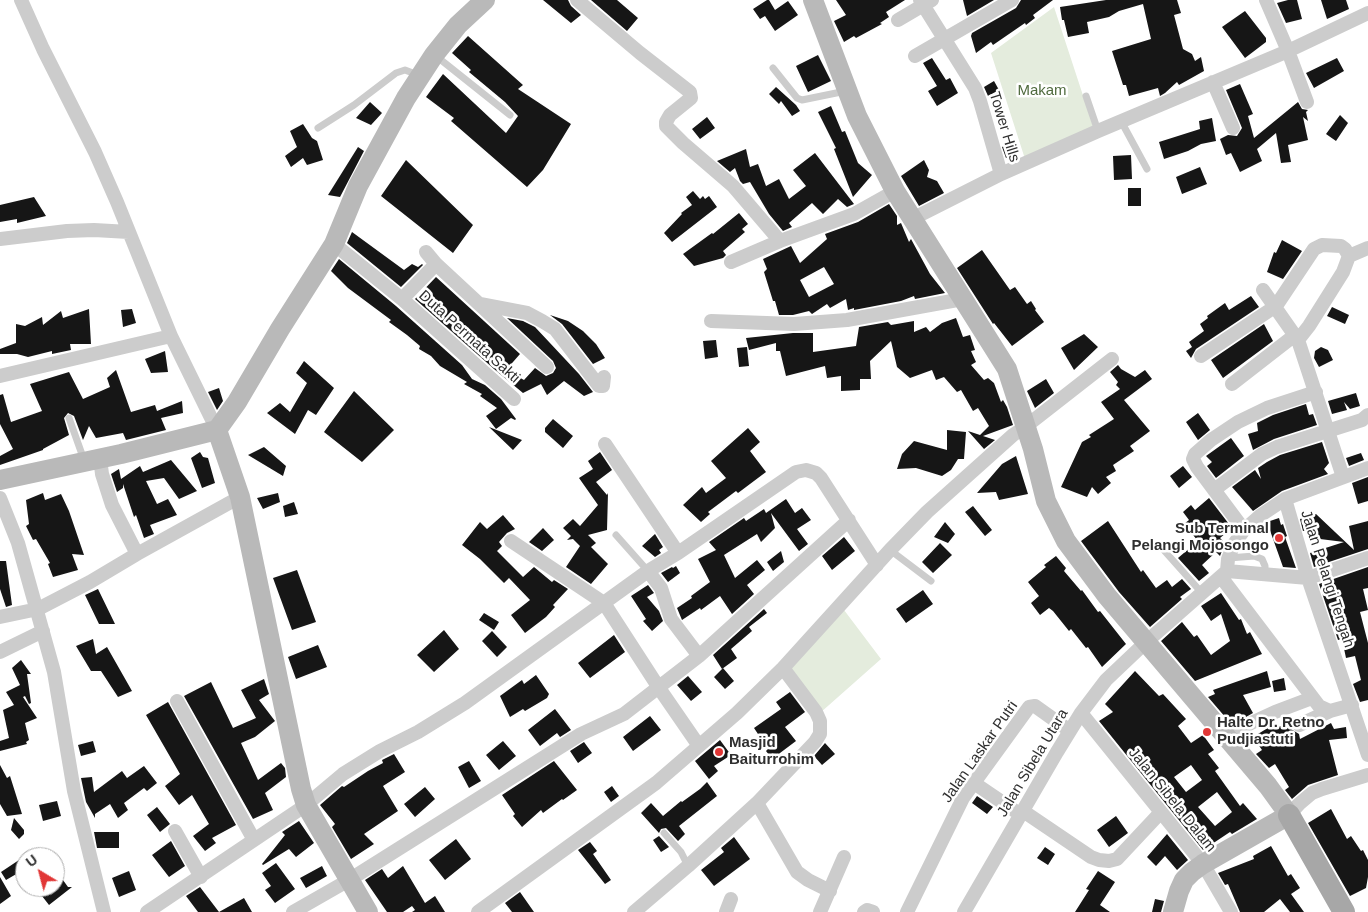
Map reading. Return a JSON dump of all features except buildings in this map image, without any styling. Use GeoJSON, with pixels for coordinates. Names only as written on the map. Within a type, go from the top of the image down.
{"type":"FeatureCollection","features":[{"type":"Feature","properties":{"kind":"main road"},"geometry":{"type":"LineString","coordinates":[[0,480],[217,430],[237,402],[280,329],[334,244],[358,186],[406,98],[434,55],[458,25],[486,0]]}},
{"type":"Feature","properties":{"kind":"main road"},"geometry":{"type":"LineString","coordinates":[[813,0],[847,91],[868,140],[895,191],[1007,369],[1042,485],[1053,516],[1066,541],[1107,596],[1268,786],[1289,814],[1344,912]]}},
{"type":"Feature","properties":{"kind":"main road"},"geometry":{"type":"LineString","coordinates":[[217,430],[240,498],[301,789],[306,805],[368,912]]}},
{"type":"Feature","properties":{"kind":"main road"},"geometry":{"type":"LineString","coordinates":[[1173,912],[1178,891],[1184,880],[1203,864],[1289,814]]}},
{"type":"Feature","properties":{"kind":"street"},"geometry":{"type":"LineString","coordinates":[[22,0],[43,49],[95,152],[171,336],[217,430]]}},
{"type":"Feature","properties":{"kind":"street"},"geometry":{"type":"LineString","coordinates":[[578,0],[640,53],[690,92],[692,98],[670,115],[666,126],[733,186],[780,242]]}},
{"type":"Feature","properties":{"kind":"street"},"geometry":{"type":"LineString","coordinates":[[915,56],[1012,0]]}},
{"type":"Feature","properties":{"kind":"street"},"geometry":{"type":"LineString","coordinates":[[1266,0],[1307,102]]}},
{"type":"Feature","properties":{"kind":"street","name":"Tower Hills"},"geometry":{"type":"LineString","coordinates":[[898,20],[926,2],[944,39],[968,75],[980,101],[1001,174]]}},
{"type":"Feature","properties":{"kind":"street"},"geometry":{"type":"LineString","coordinates":[[912,218],[1001,174],[1288,51],[1368,13]]}},
{"type":"Feature","properties":{"kind":"street"},"geometry":{"type":"LineString","coordinates":[[1213,82],[1233,128]]}},
{"type":"Feature","properties":{"kind":"street"},"geometry":{"type":"LineString","coordinates":[[732,262],[854,214],[895,191]]}},
{"type":"Feature","properties":{"kind":"street"},"geometry":{"type":"LineString","coordinates":[[0,239],[67,231],[129,232]]}},
{"type":"Feature","properties":{"kind":"street","name":"Duta Permata Sakti"},"geometry":{"type":"LineString","coordinates":[[334,244],[402,299],[514,399]]}},
{"type":"Feature","properties":{"kind":"street"},"geometry":{"type":"LineString","coordinates":[[1201,356],[1276,306],[1314,249],[1322,245],[1341,246],[1345,248],[1349,256]]}},
{"type":"Feature","properties":{"kind":"street"},"geometry":{"type":"LineString","coordinates":[[1232,384],[1297,337],[1309,326],[1343,272],[1349,256],[1368,248]]}},
{"type":"Feature","properties":{"kind":"street","name":"Duta Permata Sakti"},"geometry":{"type":"LineString","coordinates":[[426,252],[436,264],[547,367]]}},
{"type":"Feature","properties":{"kind":"street","name":"Duta Permata Sakti"},"geometry":{"type":"LineString","coordinates":[[402,299],[436,264]]}},
{"type":"Feature","properties":{"kind":"street"},"geometry":{"type":"LineString","coordinates":[[1263,290],[1297,337],[1343,477]]}},
{"type":"Feature","properties":{"kind":"street"},"geometry":{"type":"LineString","coordinates":[[711,321],[794,324],[847,320],[963,299]]}},
{"type":"Feature","properties":{"kind":"street","name":"Duta Permata Sakti"},"geometry":{"type":"LineString","coordinates":[[479,304],[518,311],[542,320],[555,329],[599,386],[603,386],[604,377]]}},
{"type":"Feature","properties":{"kind":"street"},"geometry":{"type":"LineString","coordinates":[[0,376],[171,336]]}},
{"type":"Feature","properties":{"kind":"street"},"geometry":{"type":"LineString","coordinates":[[478,912],[656,783],[737,714],[783,668],[927,512],[1013,434],[1026,427],[1112,358]]}},
{"type":"Feature","properties":{"kind":"street"},"geometry":{"type":"LineString","coordinates":[[1244,530],[1194,462],[1194,456],[1197,451],[1238,422],[1268,408],[1316,392]]}},
{"type":"Feature","properties":{"kind":"street"},"geometry":{"type":"LineString","coordinates":[[1214,490],[1262,454],[1276,447],[1362,420],[1368,415]]}},
{"type":"Feature","properties":{"kind":"street"},"geometry":{"type":"LineString","coordinates":[[605,444],[678,553]]}},
{"type":"Feature","properties":{"kind":"street"},"geometry":{"type":"LineString","coordinates":[[92,460],[102,474],[112,505],[137,554]]}},
{"type":"Feature","properties":{"kind":"street"},"geometry":{"type":"LineString","coordinates":[[1225,569],[1234,544],[1244,530],[1261,514],[1285,499],[1368,468]]}},
{"type":"Feature","properties":{"kind":"street"},"geometry":{"type":"LineString","coordinates":[[147,912],[306,805],[342,774],[380,751],[418,732],[465,703],[648,571],[678,553],[796,472],[806,470],[816,473],[821,478],[850,520],[877,565]]}},
{"type":"Feature","properties":{"kind":"street"},"geometry":{"type":"LineString","coordinates":[[0,498],[18,543],[44,631],[54,672],[76,799],[104,912]]}},
{"type":"Feature","properties":{"kind":"street"},"geometry":{"type":"LineString","coordinates":[[0,617],[38,609],[240,498]]}},
{"type":"Feature","properties":{"kind":"street","name":"Jalan Pelangi Tengah"},"geometry":{"type":"LineString","coordinates":[[1285,499],[1308,578],[1368,755]]}},
{"type":"Feature","properties":{"kind":"street"},"geometry":{"type":"LineString","coordinates":[[293,912],[349,880],[580,734],[624,714],[699,656],[850,520]]}},
{"type":"Feature","properties":{"kind":"street"},"geometry":{"type":"LineString","coordinates":[[511,541],[604,603],[699,746]]}},
{"type":"Feature","properties":{"kind":"street"},"geometry":{"type":"LineString","coordinates":[[1225,569],[1308,578],[1368,558]]}},
{"type":"Feature","properties":{"kind":"street"},"geometry":{"type":"LineString","coordinates":[[1225,569],[1312,698],[1319,706],[1330,711]]}},
{"type":"Feature","properties":{"kind":"street","name":"Jalan Sibela Utara"},"geometry":{"type":"LineString","coordinates":[[964,912],[1081,713],[1106,680],[1145,642],[1202,593],[1225,569]]}},
{"type":"Feature","properties":{"kind":"street"},"geometry":{"type":"LineString","coordinates":[[648,571],[660,588],[671,619],[699,656]]}},
{"type":"Feature","properties":{"kind":"street"},"geometry":{"type":"LineString","coordinates":[[0,652],[44,631]]}},
{"type":"Feature","properties":{"kind":"street"},"geometry":{"type":"LineString","coordinates":[[634,912],[757,803],[815,742],[820,734],[820,721],[816,712],[783,668]]}},
{"type":"Feature","properties":{"kind":"street"},"geometry":{"type":"LineString","coordinates":[[1228,739],[1249,724],[1312,698]]}},
{"type":"Feature","properties":{"kind":"street"},"geometry":{"type":"LineString","coordinates":[[177,701],[254,840]]}},
{"type":"Feature","properties":{"kind":"street"},"geometry":{"type":"LineString","coordinates":[[1299,725],[1330,711],[1352,705]]}},
{"type":"Feature","properties":{"kind":"street","name":"Jalan Laskar Putri"},"geometry":{"type":"LineString","coordinates":[[907,912],[963,798],[1029,708],[1036,706],[1070,731]]}},
{"type":"Feature","properties":{"kind":"street","name":"Jalan Sibela Dalam"},"geometry":{"type":"LineString","coordinates":[[1081,713],[1203,864],[1231,912]]}},
{"type":"Feature","properties":{"kind":"street"},"geometry":{"type":"LineString","coordinates":[[1289,814],[1312,793],[1368,775]]}},
{"type":"Feature","properties":{"kind":"street"},"geometry":{"type":"LineString","coordinates":[[974,783],[1091,857],[1109,862],[1117,859],[1161,812]]}},
{"type":"Feature","properties":{"kind":"street"},"geometry":{"type":"LineString","coordinates":[[757,803],[804,877],[830,891]]}},
{"type":"Feature","properties":{"kind":"street"},"geometry":{"type":"LineString","coordinates":[[175,831],[201,877]]}},
{"type":"Feature","properties":{"kind":"street"},"geometry":{"type":"LineString","coordinates":[[820,912],[844,857]]}},
{"type":"Feature","properties":{"kind":"street"},"geometry":{"type":"LineString","coordinates":[[864,912],[867,910],[874,912]]}},
{"type":"Feature","properties":{"kind":"lane"},"geometry":{"type":"LineString","coordinates":[[434,55],[510,115]]}},
{"type":"Feature","properties":{"kind":"lane"},"geometry":{"type":"LineString","coordinates":[[773,68],[797,98],[802,100],[847,91]]}},
{"type":"Feature","properties":{"kind":"lane"},"geometry":{"type":"LineString","coordinates":[[318,128],[354,105],[396,74],[405,70],[420,76]]}},
{"type":"Feature","properties":{"kind":"lane"},"geometry":{"type":"LineString","coordinates":[[1086,96],[1098,131]]}},
{"type":"Feature","properties":{"kind":"lane"},"geometry":{"type":"LineString","coordinates":[[1121,121],[1147,169]]}},
{"type":"Feature","properties":{"kind":"lane"},"geometry":{"type":"LineString","coordinates":[[69,418],[92,460]]}},
{"type":"Feature","properties":{"kind":"lane"},"geometry":{"type":"LineString","coordinates":[[616,535],[648,571]]}},
{"type":"Feature","properties":{"kind":"lane"},"geometry":{"type":"LineString","coordinates":[[1161,547],[1202,593]]}},
{"type":"Feature","properties":{"kind":"lane"},"geometry":{"type":"LineString","coordinates":[[890,550],[931,581]]}},
{"type":"Feature","properties":{"kind":"lane"},"geometry":{"type":"LineString","coordinates":[[664,833],[681,852],[688,866]]}},
{"type":"Feature","properties":{"kind":"green space","name":"Makam"},"geometry":{"type":"Polygon","coordinates":[[[1054,7],[1094,129],[1025,159],[991,53],[1054,7]]]}},
{"type":"Feature","properties":{"kind":"green space"},"geometry":{"type":"Polygon","coordinates":[[[844,610],[881,659],[820,713],[785,669],[844,610]]]}},
{"type":"Feature","properties":{"kind":"place","name":"Sub Terminal Pelangi Mojosongo"},"geometry":{"type":"Point","coordinates":[1279,538]}},
{"type":"Feature","properties":{"kind":"place","name":"Halte Dr. Retno Pudjiastuti"},"geometry":{"type":"Point","coordinates":[1207,732]}},
{"type":"Feature","properties":{"kind":"place","name":"Masjid Baiturrohim"},"geometry":{"type":"Point","coordinates":[719,752]}}]}
